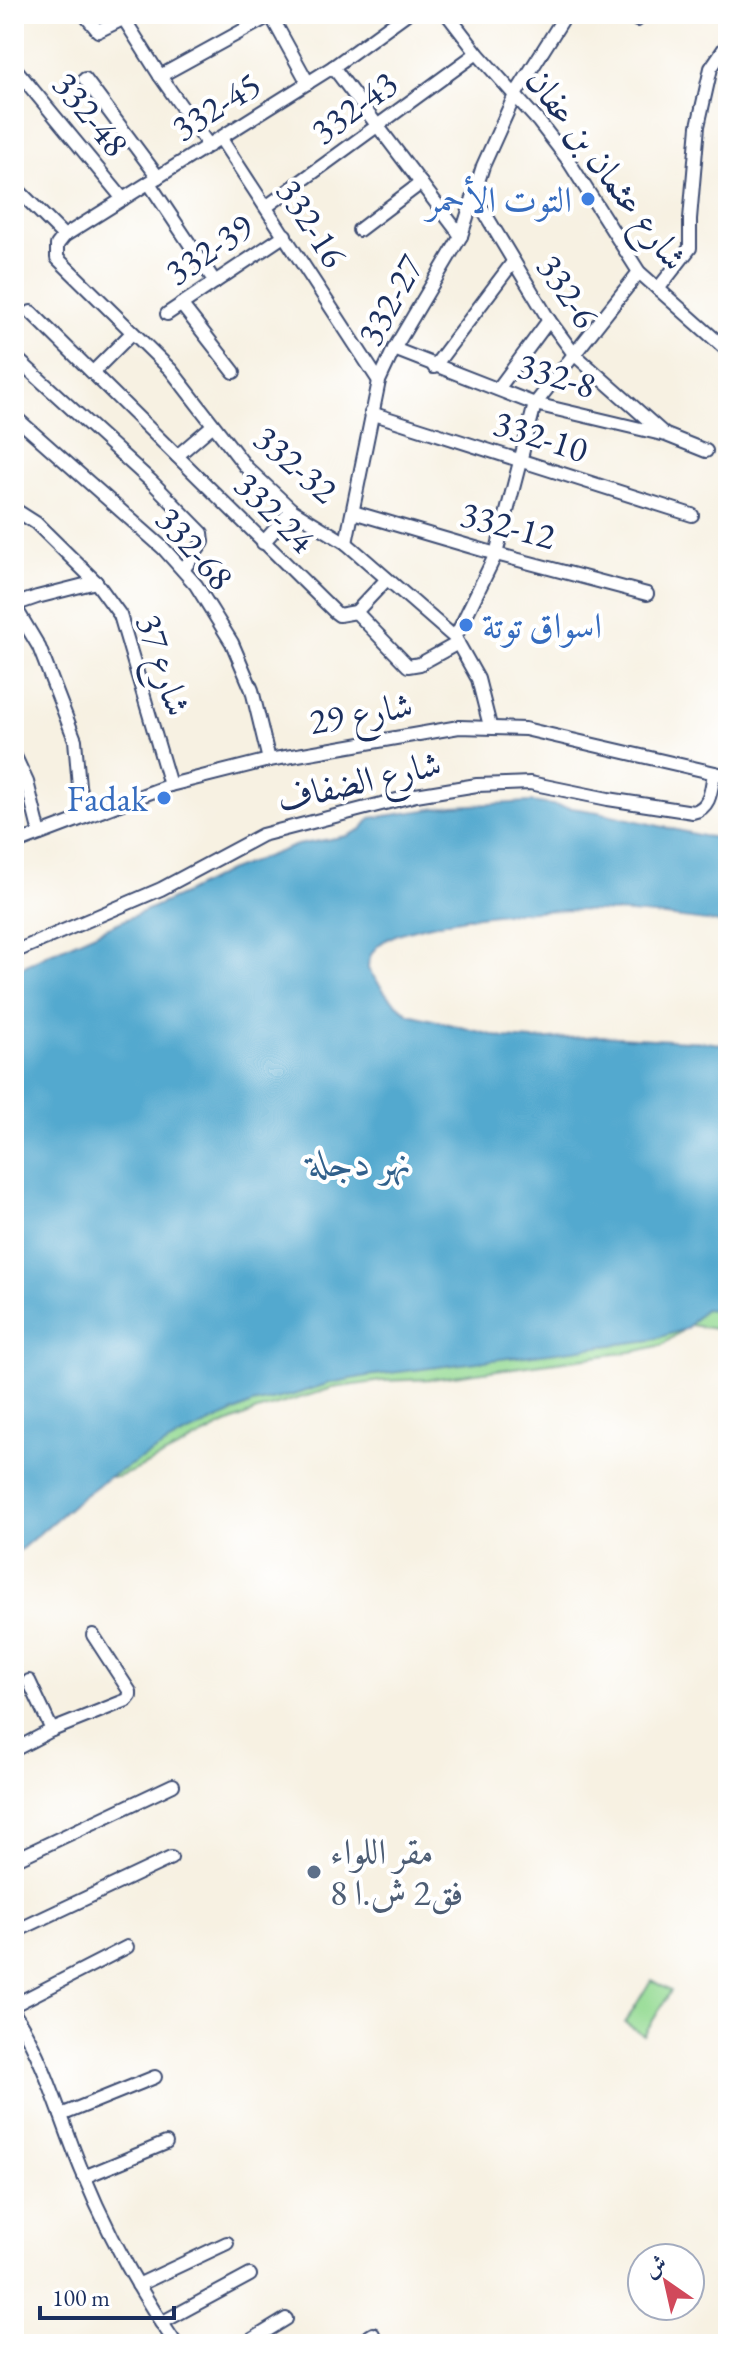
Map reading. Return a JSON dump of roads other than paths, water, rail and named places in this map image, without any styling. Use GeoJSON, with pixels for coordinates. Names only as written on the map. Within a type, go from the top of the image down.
{"type":"FeatureCollection","features":[{"type":"Feature","properties":{"kind":"street"},"geometry":{"type":"LineString","coordinates":[[84,14],[98,31],[128,16]]}},
{"type":"Feature","properties":{"kind":"street","name":"332-45"},"geometry":{"type":"LineString","coordinates":[[60,241],[333,67],[406,14]]}},
{"type":"Feature","properties":{"kind":"street","name":"شارع عثمان بن عفان"},"geometry":{"type":"LineString","coordinates":[[447,14],[566,157],[639,272],[728,351]]}},
{"type":"Feature","properties":{"kind":"street","name":"332-27"},"geometry":{"type":"LineString","coordinates":[[346,543],[379,381],[394,349],[461,236],[483,166],[515,95],[566,14]]}},
{"type":"Feature","properties":{"kind":"street"},"geometry":{"type":"LineString","coordinates":[[160,76],[272,15],[308,83]]}},
{"type":"Feature","properties":{"kind":"street","name":"332-16"},"geometry":{"type":"LineString","coordinates":[[128,16],[160,76],[266,207],[379,381]]}},
{"type":"Feature","properties":{"kind":"street"},"geometry":{"type":"LineString","coordinates":[[658,289],[690,248],[698,126],[711,68],[728,43]]}},
{"type":"Feature","properties":{"kind":"street","name":"332-43"},"geometry":{"type":"LineString","coordinates":[[266,207],[477,53]]}},
{"type":"Feature","properties":{"kind":"street","name":"332-48"},"geometry":{"type":"LineString","coordinates":[[14,67],[123,199]]}},
{"type":"Feature","properties":{"kind":"street"},"geometry":{"type":"LineString","coordinates":[[333,67],[461,236]]}},
{"type":"Feature","properties":{"kind":"street"},"geometry":{"type":"LineString","coordinates":[[85,79],[154,180],[215,282]]}},
{"type":"Feature","properties":{"kind":"street"},"geometry":{"type":"LineString","coordinates":[[359,230],[421,183]]}},
{"type":"Feature","properties":{"kind":"street","name":"332-32"},"geometry":{"type":"LineString","coordinates":[[14,186],[60,241],[57,258],[171,370],[246,467],[292,510],[346,543],[457,640],[478,679],[490,726]]}},
{"type":"Feature","properties":{"kind":"street","name":"332-6"},"geometry":{"type":"LineString","coordinates":[[475,197],[549,320],[574,354],[666,435]]}},
{"type":"Feature","properties":{"kind":"street","name":"332-39"},"geometry":{"type":"LineString","coordinates":[[167,314],[285,235]]}},
{"type":"Feature","properties":{"kind":"street"},"geometry":{"type":"LineString","coordinates":[[434,367],[513,262]]}},
{"type":"Feature","properties":{"kind":"street"},"geometry":{"type":"LineString","coordinates":[[457,640],[496,554],[535,404],[639,272]]}},
{"type":"Feature","properties":{"kind":"street"},"geometry":{"type":"LineString","coordinates":[[181,304],[234,372]]}},
{"type":"Feature","properties":{"kind":"street","name":"332-24"},"geometry":{"type":"LineString","coordinates":[[31,312],[335,612],[339,615],[356,612],[408,666],[420,664],[457,640]]}},
{"type":"Feature","properties":{"kind":"street"},"geometry":{"type":"LineString","coordinates":[[498,389],[549,320]]}},
{"type":"Feature","properties":{"kind":"street"},"geometry":{"type":"LineString","coordinates":[[93,372],[132,333]]}},
{"type":"Feature","properties":{"kind":"street","name":"332-8"},"geometry":{"type":"LineString","coordinates":[[394,349],[535,404],[666,435],[706,451]]}},
{"type":"Feature","properties":{"kind":"street"},"geometry":{"type":"LineString","coordinates":[[14,356],[152,482],[202,533],[203,542],[183,570]]}},
{"type":"Feature","properties":{"kind":"street","name":"332-10"},"geometry":{"type":"LineString","coordinates":[[371,413],[692,515]]}},
{"type":"Feature","properties":{"kind":"street","name":"332-68"},"geometry":{"type":"LineString","coordinates":[[14,416],[163,548],[196,585],[232,643],[252,690],[269,760]]}},
{"type":"Feature","properties":{"kind":"street"},"geometry":{"type":"LineString","coordinates":[[177,456],[212,426]]}},
{"type":"Feature","properties":{"kind":"street","name":"شارع 37"},"geometry":{"type":"LineString","coordinates":[[14,509],[36,523],[96,582],[120,615],[170,785]]}},
{"type":"Feature","properties":{"kind":"street"},"geometry":{"type":"LineString","coordinates":[[263,543],[292,510]]}},
{"type":"Feature","properties":{"kind":"street","name":"332-12"},"geometry":{"type":"LineString","coordinates":[[353,512],[647,594]]}},
{"type":"Feature","properties":{"kind":"street"},"geometry":{"type":"LineString","coordinates":[[356,612],[387,579]]}},
{"type":"Feature","properties":{"kind":"street"},"geometry":{"type":"LineString","coordinates":[[86,816],[79,786],[75,740],[39,647],[14,605],[96,582]]}},
{"type":"Feature","properties":{"kind":"street","name":"شارع 29"},"geometry":{"type":"LineString","coordinates":[[14,844],[170,785],[269,760],[459,727],[525,729],[728,776]]}},
{"type":"Feature","properties":{"kind":"street"},"geometry":{"type":"LineString","coordinates":[[14,754],[27,782],[40,834]]}},
{"type":"Feature","properties":{"kind":"street","name":"شارع الضفاف"},"geometry":{"type":"LineString","coordinates":[[14,952],[161,889],[254,838],[416,795],[477,785],[530,783],[693,812],[706,806],[714,773]]}},
{"type":"Feature","properties":{"kind":"street"},"geometry":{"type":"LineString","coordinates":[[14,1750],[130,1696],[93,1635]]}},
{"type":"Feature","properties":{"kind":"street"},"geometry":{"type":"LineString","coordinates":[[29,1681],[52,1730]]}},
{"type":"Feature","properties":{"kind":"street"},"geometry":{"type":"LineString","coordinates":[[14,1860],[173,1785]]}},
{"type":"Feature","properties":{"kind":"street"},"geometry":{"type":"LineString","coordinates":[[14,1932],[171,1858]]}},
{"type":"Feature","properties":{"kind":"street"},"geometry":{"type":"LineString","coordinates":[[14,2005],[127,1947]]}},
{"type":"Feature","properties":{"kind":"street"},"geometry":{"type":"LineString","coordinates":[[14,2013],[40,2058],[84,2177],[111,2238],[176,2344]]}},
{"type":"Feature","properties":{"kind":"street"},"geometry":{"type":"LineString","coordinates":[[61,2115],[155,2077]]}},
{"type":"Feature","properties":{"kind":"street"},"geometry":{"type":"LineString","coordinates":[[84,2177],[166,2143]]}},
{"type":"Feature","properties":{"kind":"street"},"geometry":{"type":"LineString","coordinates":[[138,2285],[227,2243]]}},
{"type":"Feature","properties":{"kind":"street"},"geometry":{"type":"LineString","coordinates":[[161,2323],[250,2275]]}},
{"type":"Feature","properties":{"kind":"street"},"geometry":{"type":"LineString","coordinates":[[245,2344],[286,2319]]}},
{"type":"Feature","properties":{"kind":"street"},"geometry":{"type":"LineString","coordinates":[[357,2344],[373,2334]]}},
{"type":"Feature","properties":{"kind":"water","name":"نهر دجلة"},"geometry":{"type":"Polygon","coordinates":[[[532,802],[598,812],[728,839],[728,924],[577,910],[502,913],[464,918],[398,934],[374,950],[368,969],[388,996],[409,1014],[504,1038],[533,1040],[601,1036],[728,1045],[728,1311],[704,1309],[686,1329],[651,1340],[367,1376],[252,1404],[180,1437],[109,1477],[14,1555],[14,971],[228,871],[297,845],[347,836],[362,829],[371,818],[453,806],[532,802]]]}},
{"type":"Feature","properties":{"kind":"place","name":"التوت الأحمر"},"geometry":{"type":"Point","coordinates":[588,199]}},
{"type":"Feature","properties":{"kind":"place","name":"اسواق توتة"},"geometry":{"type":"Point","coordinates":[466,625]}},
{"type":"Feature","properties":{"kind":"place","name":"Fadak"},"geometry":{"type":"Point","coordinates":[164,798]}},
{"type":"Feature","properties":{"kind":"place","name":"مقر اللواء 8 فق2 ش.ا"},"geometry":{"type":"Point","coordinates":[314,1872]}}]}
